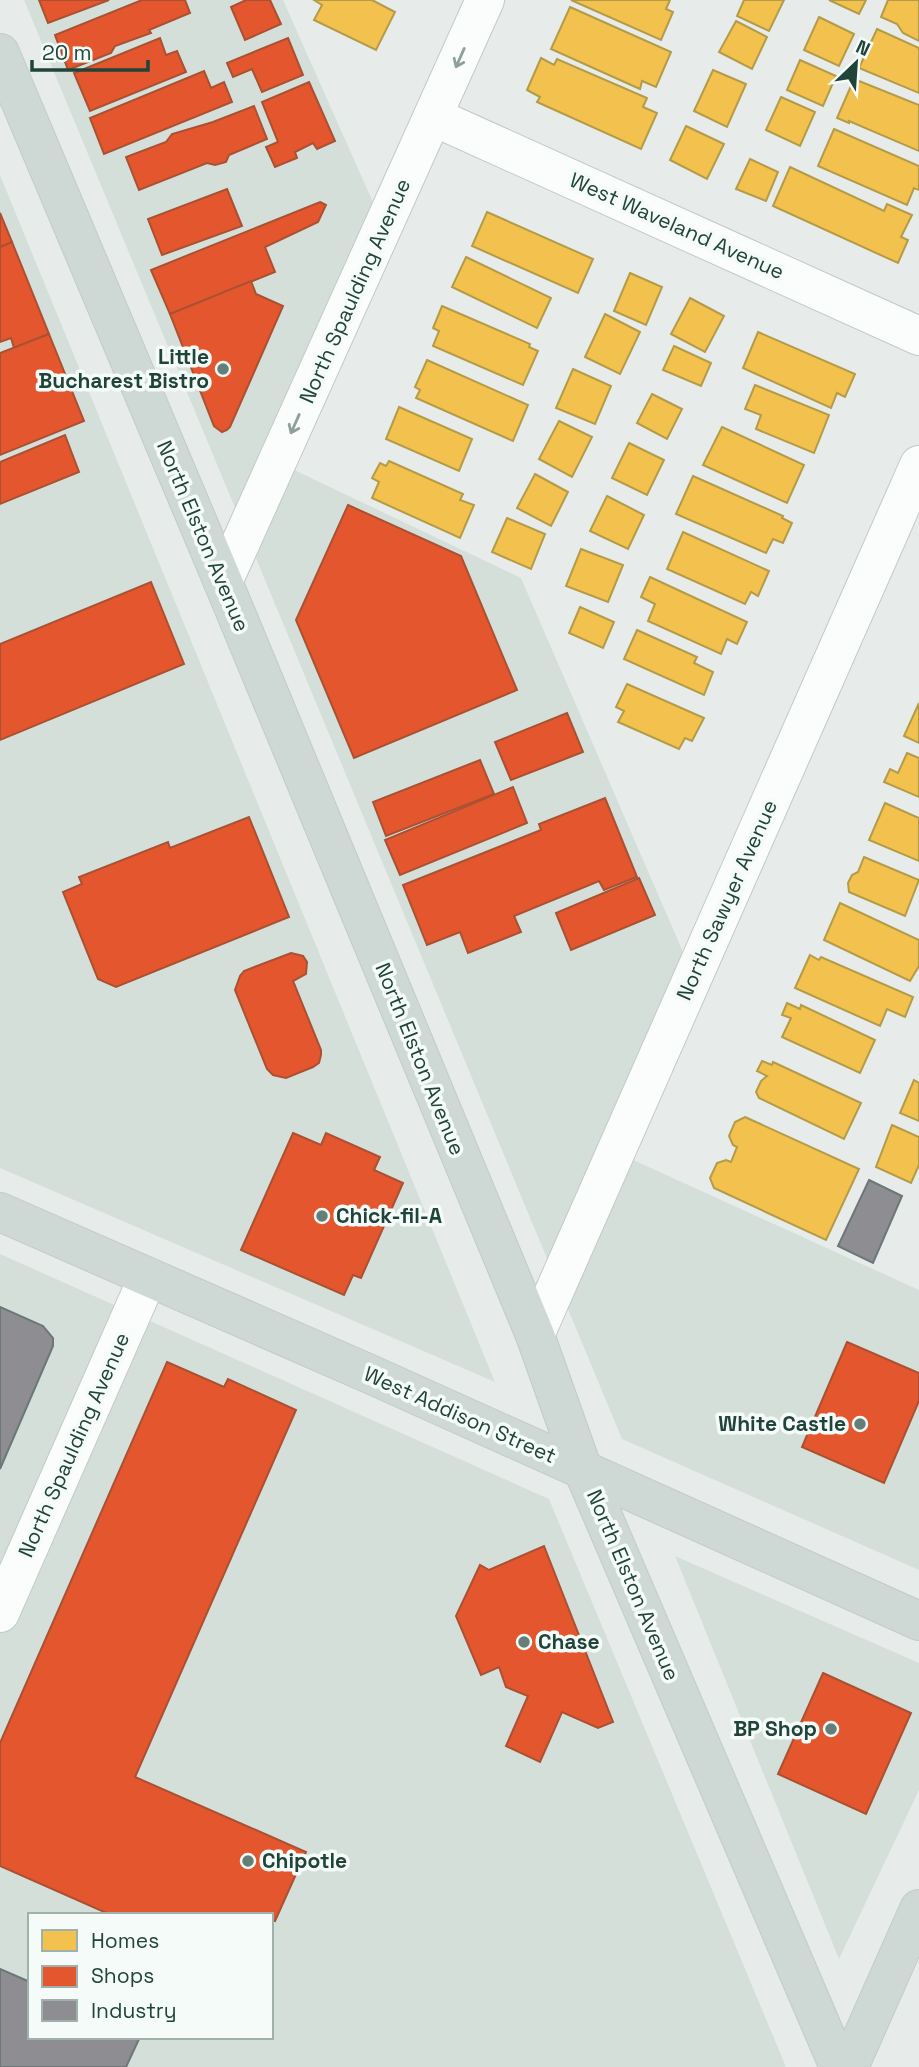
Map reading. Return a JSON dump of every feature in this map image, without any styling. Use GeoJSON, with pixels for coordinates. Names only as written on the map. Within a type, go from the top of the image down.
{"type":"FeatureCollection","features":[{"type":"Feature","properties":{"kind":"main road","name":"North Elston Avenue"},"geometry":{"type":"LineString","coordinates":[[0,52],[223,582],[534,1335],[583,1470],[839,2067]]}},
{"type":"Feature","properties":{"kind":"main road","name":"West Addison Street"},"geometry":{"type":"LineString","coordinates":[[0,1212],[919,1621]]}},
{"type":"Feature","properties":{"kind":"main road"},"geometry":{"type":"LineString","coordinates":[[849,2067],[919,1909]]}},
{"type":"Feature","properties":{"kind":"street","name":"North Spaulding Avenue"},"geometry":{"type":"LineString","coordinates":[[223,582],[485,0]]}},
{"type":"Feature","properties":{"kind":"street","name":"West Waveland Avenue"},"geometry":{"type":"LineString","coordinates":[[434,117],[919,335]]}},
{"type":"Feature","properties":{"kind":"street","name":"North Sawyer Avenue"},"geometry":{"type":"LineString","coordinates":[[534,1335],[919,465]]}},
{"type":"Feature","properties":{"kind":"street","name":"North Spaulding Avenue"},"geometry":{"type":"LineString","coordinates":[[0,1613],[148,1277]]}},
{"type":"Feature","properties":{"kind":"shaded area"},"geometry":{"type":"Polygon","coordinates":[[[24,0],[283,0],[380,218],[269,458],[521,578],[696,982],[618,1153],[919,1290],[919,1570],[622,1439],[24,0]]]}},
{"type":"Feature","properties":{"kind":"shaded area"},"geometry":{"type":"Polygon","coordinates":[[[0,175],[495,1382],[0,1168],[0,175]]]}},
{"type":"Feature","properties":{"kind":"shaded area"},"geometry":{"type":"Polygon","coordinates":[[[0,1254],[549,1499],[786,2067],[0,2067],[0,1254]]]}},
{"type":"Feature","properties":{"kind":"shaded area"},"geometry":{"type":"Polygon","coordinates":[[[675,1556],[919,1663],[919,1790],[839,1959],[675,1556]]]}},
{"type":"Feature","properties":{"kind":"building: Homes"},"geometry":{"type":"Polygon","coordinates":[[[314,0],[372,0],[395,12],[376,50],[314,20],[322,5],[314,0]]]}},
{"type":"Feature","properties":{"kind":"building: Homes"},"geometry":{"type":"Polygon","coordinates":[[[571,0],[670,0],[666,9],[673,12],[661,40],[571,0]]]}},
{"type":"Feature","properties":{"kind":"building: Homes"},"geometry":{"type":"Polygon","coordinates":[[[744,0],[784,0],[769,31],[737,16],[744,0]]]}},
{"type":"Feature","properties":{"kind":"building: Homes"},"geometry":{"type":"Polygon","coordinates":[[[829,0],[866,0],[859,14],[829,0]]]}},
{"type":"Feature","properties":{"kind":"building: Homes"},"geometry":{"type":"Polygon","coordinates":[[[888,0],[919,0],[919,41],[903,33],[897,24],[881,17],[888,0]]]}},
{"type":"Feature","properties":{"kind":"building: Homes"},"geometry":{"type":"Polygon","coordinates":[[[570,7],[671,52],[656,87],[642,81],[640,89],[551,49],[570,7]]]}},
{"type":"Feature","properties":{"kind":"building: Homes"},"geometry":{"type":"Polygon","coordinates":[[[819,17],[854,34],[839,66],[804,50],[819,17]]]}},
{"type":"Feature","properties":{"kind":"building: Homes"},"geometry":{"type":"Polygon","coordinates":[[[736,21],[767,37],[752,69],[719,52],[736,21]]]}},
{"type":"Feature","properties":{"kind":"building: Homes"},"geometry":{"type":"Polygon","coordinates":[[[877,29],[919,48],[919,93],[859,68],[877,29]]]}},
{"type":"Feature","properties":{"kind":"building: Homes"},"geometry":{"type":"Polygon","coordinates":[[[541,58],[554,65],[557,59],[647,98],[643,107],[657,113],[641,149],[537,102],[540,97],[527,90],[541,58]]]}},
{"type":"Feature","properties":{"kind":"building: Homes"},"geometry":{"type":"Polygon","coordinates":[[[800,60],[836,76],[823,106],[787,90],[800,60]]]}},
{"type":"Feature","properties":{"kind":"building: Homes"},"geometry":{"type":"Polygon","coordinates":[[[713,70],[746,84],[727,127],[694,111],[713,70]]]}},
{"type":"Feature","properties":{"kind":"building: Homes"},"geometry":{"type":"Polygon","coordinates":[[[854,79],[919,105],[919,151],[837,118],[854,79]]]}},
{"type":"Feature","properties":{"kind":"building: Homes"},"geometry":{"type":"Polygon","coordinates":[[[781,97],[815,112],[800,146],[766,130],[781,97]]]}},
{"type":"Feature","properties":{"kind":"building: Homes"},"geometry":{"type":"Polygon","coordinates":[[[686,126],[724,144],[707,179],[670,160],[686,126]]]}},
{"type":"Feature","properties":{"kind":"building: Homes"},"geometry":{"type":"Polygon","coordinates":[[[834,129],[919,166],[919,190],[914,188],[907,205],[818,166],[834,129]]]}},
{"type":"Feature","properties":{"kind":"building: Homes"},"geometry":{"type":"Polygon","coordinates":[[[750,159],[778,172],[766,201],[736,189],[750,159]]]}},
{"type":"Feature","properties":{"kind":"building: Homes"},"geometry":{"type":"Polygon","coordinates":[[[790,167],[884,211],[887,204],[912,215],[901,237],[908,240],[898,263],[773,206],[790,167]]]}},
{"type":"Feature","properties":{"kind":"building: Homes"},"geometry":{"type":"Polygon","coordinates":[[[487,212],[593,259],[578,293],[472,246],[487,212]]]}},
{"type":"Feature","properties":{"kind":"building: Homes"},"geometry":{"type":"Polygon","coordinates":[[[466,257],[551,298],[537,328],[452,287],[466,257]]]}},
{"type":"Feature","properties":{"kind":"building: Homes"},"geometry":{"type":"Polygon","coordinates":[[[630,273],[662,287],[646,325],[614,311],[630,273]]]}},
{"type":"Feature","properties":{"kind":"building: Homes"},"geometry":{"type":"Polygon","coordinates":[[[690,298],[724,316],[705,352],[671,334],[690,298]]]}},
{"type":"Feature","properties":{"kind":"building: Homes"},"geometry":{"type":"Polygon","coordinates":[[[442,306],[530,344],[529,347],[538,351],[523,385],[433,346],[439,331],[433,328],[442,306]]]}},
{"type":"Feature","properties":{"kind":"building: Homes"},"geometry":{"type":"Polygon","coordinates":[[[605,314],[640,332],[620,374],[585,357],[605,314]]]}},
{"type":"Feature","properties":{"kind":"building: Homes"},"geometry":{"type":"Polygon","coordinates":[[[758,332],[855,374],[845,397],[837,393],[831,408],[743,368],[758,332]]]}},
{"type":"Feature","properties":{"kind":"building: Homes"},"geometry":{"type":"Polygon","coordinates":[[[674,346],[711,363],[701,386],[663,370],[674,346]]]}},
{"type":"Feature","properties":{"kind":"building: Homes"},"geometry":{"type":"Polygon","coordinates":[[[427,360],[528,405],[513,441],[416,398],[420,390],[415,387],[427,360]]]}},
{"type":"Feature","properties":{"kind":"building: Homes"},"geometry":{"type":"Polygon","coordinates":[[[573,369],[611,386],[595,424],[556,408],[573,369]]]}},
{"type":"Feature","properties":{"kind":"building: Homes"},"geometry":{"type":"Polygon","coordinates":[[[755,385],[829,415],[814,453],[756,429],[761,415],[745,409],[755,385]]]}},
{"type":"Feature","properties":{"kind":"building: Homes"},"geometry":{"type":"Polygon","coordinates":[[[652,394],[682,409],[667,439],[637,423],[652,394]]]}},
{"type":"Feature","properties":{"kind":"building: Homes"},"geometry":{"type":"Polygon","coordinates":[[[399,407],[472,439],[459,471],[386,439],[399,407]]]}},
{"type":"Feature","properties":{"kind":"building: Homes"},"geometry":{"type":"Polygon","coordinates":[[[559,421],[592,437],[572,477],[539,459],[559,421]]]}},
{"type":"Feature","properties":{"kind":"building: Homes"},"geometry":{"type":"Polygon","coordinates":[[[722,427],[804,465],[787,503],[703,465],[722,427]]]}},
{"type":"Feature","properties":{"kind":"building: Homes"},"geometry":{"type":"Polygon","coordinates":[[[629,443],[664,460],[647,495],[612,478],[629,443]]]}},
{"type":"Feature","properties":{"kind":"building: Homes"},"geometry":{"type":"Polygon","coordinates":[[[389,461],[463,494],[460,500],[474,505],[460,538],[372,498],[379,482],[372,478],[380,463],[386,466],[389,461]]]}},
{"type":"Feature","properties":{"kind":"building: Homes"},"geometry":{"type":"Polygon","coordinates":[[[535,474],[568,492],[551,526],[517,508],[535,474]]]}},
{"type":"Feature","properties":{"kind":"building: Homes"},"geometry":{"type":"Polygon","coordinates":[[[693,476],[783,516],[782,518],[792,523],[783,543],[773,539],[766,553],[676,514],[693,476]]]}},
{"type":"Feature","properties":{"kind":"building: Homes"},"geometry":{"type":"Polygon","coordinates":[[[607,496],[644,515],[628,549],[590,531],[607,496]]]}},
{"type":"Feature","properties":{"kind":"building: Homes"},"geometry":{"type":"Polygon","coordinates":[[[507,518],[545,534],[531,569],[492,552],[507,518]]]}},
{"type":"Feature","properties":{"kind":"building: Homes"},"geometry":{"type":"Polygon","coordinates":[[[683,532],[769,571],[758,596],[751,592],[745,604],[667,569],[683,532]]]}},
{"type":"Feature","properties":{"kind":"building: Homes"},"geometry":{"type":"Polygon","coordinates":[[[581,549],[623,565],[608,602],[566,586],[581,549]]]}},
{"type":"Feature","properties":{"kind":"building: Homes"},"geometry":{"type":"Polygon","coordinates":[[[650,577],[747,622],[737,644],[727,639],[721,654],[648,621],[655,604],[641,597],[650,577]]]}},
{"type":"Feature","properties":{"kind":"building: Homes"},"geometry":{"type":"Polygon","coordinates":[[[580,607],[614,622],[603,648],[569,633],[580,607]]]}},
{"type":"Feature","properties":{"kind":"building: Homes"},"geometry":{"type":"Polygon","coordinates":[[[637,630],[697,657],[694,663],[713,672],[704,695],[624,659],[637,630]]]}},
{"type":"Feature","properties":{"kind":"building: Homes"},"geometry":{"type":"Polygon","coordinates":[[[627,684],[704,718],[692,741],[685,738],[679,749],[618,722],[624,711],[616,707],[627,684]]]}},
{"type":"Feature","properties":{"kind":"building: Homes"},"geometry":{"type":"Polygon","coordinates":[[[919,703],[919,743],[904,736],[919,703]]]}},
{"type":"Feature","properties":{"kind":"building: Homes"},"geometry":{"type":"Polygon","coordinates":[[[907,753],[919,758],[919,797],[884,782],[890,769],[898,773],[907,753]]]}},
{"type":"Feature","properties":{"kind":"building: Homes"},"geometry":{"type":"Polygon","coordinates":[[[885,803],[919,818],[919,861],[869,840],[885,803]]]}},
{"type":"Feature","properties":{"kind":"building: Homes"},"geometry":{"type":"Polygon","coordinates":[[[864,857],[919,880],[905,916],[849,892],[848,883],[852,875],[858,872],[864,857]]]}},
{"type":"Feature","properties":{"kind":"building: Homes"},"geometry":{"type":"Polygon","coordinates":[[[840,903],[919,940],[919,966],[910,981],[824,940],[840,903]]]}},
{"type":"Feature","properties":{"kind":"building: Homes"},"geometry":{"type":"Polygon","coordinates":[[[810,955],[819,960],[821,957],[913,997],[905,1017],[887,1009],[880,1026],[795,988],[810,955]]]}},
{"type":"Feature","properties":{"kind":"building: Homes"},"geometry":{"type":"Polygon","coordinates":[[[787,1003],[800,1009],[801,1005],[875,1040],[860,1073],[782,1037],[791,1018],[782,1015],[787,1003]]]}},
{"type":"Feature","properties":{"kind":"building: Homes"},"geometry":{"type":"Polygon","coordinates":[[[762,1061],[772,1065],[773,1062],[861,1103],[844,1139],[759,1098],[756,1092],[761,1081],[767,1076],[757,1071],[762,1061]]]}},
{"type":"Feature","properties":{"kind":"building: Homes"},"geometry":{"type":"Polygon","coordinates":[[[914,1080],[919,1083],[919,1121],[900,1113],[914,1080]]]}},
{"type":"Feature","properties":{"kind":"building: Homes"},"geometry":{"type":"Polygon","coordinates":[[[745,1117],[859,1169],[826,1240],[714,1188],[710,1178],[717,1163],[726,1160],[731,1162],[737,1147],[729,1136],[735,1122],[745,1117]]]}},
{"type":"Feature","properties":{"kind":"building: Homes"},"geometry":{"type":"Polygon","coordinates":[[[892,1125],[919,1137],[919,1165],[911,1183],[876,1167],[892,1125]]]}},
{"type":"Feature","properties":{"kind":"building: Shops"},"geometry":{"type":"Polygon","coordinates":[[[39,0],[109,0],[48,23],[39,0]]]}},
{"type":"Feature","properties":{"kind":"building: Shops"},"geometry":{"type":"Polygon","coordinates":[[[142,0],[185,0],[190,13],[149,30],[151,33],[115,46],[111,53],[68,70],[55,35],[142,0]]]}},
{"type":"Feature","properties":{"kind":"building: Shops"},"geometry":{"type":"Polygon","coordinates":[[[246,0],[270,0],[281,24],[245,40],[231,7],[246,0]]]}},
{"type":"Feature","properties":{"kind":"building: Shops"},"geometry":{"type":"Polygon","coordinates":[[[160,38],[166,55],[177,51],[186,72],[90,111],[74,73],[160,38]]]}},
{"type":"Feature","properties":{"kind":"building: Shops"},"geometry":{"type":"Polygon","coordinates":[[[288,38],[303,75],[262,92],[252,69],[233,77],[227,63],[288,38]]]}},
{"type":"Feature","properties":{"kind":"building: Shops"},"geometry":{"type":"Polygon","coordinates":[[[204,71],[211,88],[224,82],[232,102],[104,154],[90,118],[204,71]]]}},
{"type":"Feature","properties":{"kind":"building: Shops"},"geometry":{"type":"Polygon","coordinates":[[[309,82],[335,141],[317,149],[313,143],[295,152],[297,158],[275,167],[266,147],[278,142],[262,102],[309,82]]]}},
{"type":"Feature","properties":{"kind":"building: Shops"},"geometry":{"type":"Polygon","coordinates":[[[254,106],[267,139],[229,155],[226,162],[215,165],[207,163],[139,190],[126,157],[166,142],[172,134],[254,106]]]}},
{"type":"Feature","properties":{"kind":"building: Shops"},"geometry":{"type":"Polygon","coordinates":[[[227,189],[242,226],[162,255],[148,219],[227,189]]]}},
{"type":"Feature","properties":{"kind":"building: Shops"},"geometry":{"type":"Polygon","coordinates":[[[320,202],[326,205],[318,222],[265,247],[275,272],[170,314],[151,270],[320,202]]]}},
{"type":"Feature","properties":{"kind":"building: Shops"},"geometry":{"type":"Polygon","coordinates":[[[0,213],[12,242],[0,247],[0,213]]]}},
{"type":"Feature","properties":{"kind":"building: Shops"},"geometry":{"type":"Polygon","coordinates":[[[12,242],[49,334],[14,348],[11,338],[0,342],[0,247],[12,242]]]}},
{"type":"Feature","properties":{"kind":"building: Shops","name":"Little Bucharest Bistro"},"geometry":{"type":"Polygon","coordinates":[[[251,281],[256,294],[283,306],[230,427],[222,432],[214,426],[170,314],[251,281]]]}},
{"type":"Feature","properties":{"kind":"building: Shops"},"geometry":{"type":"Polygon","coordinates":[[[49,334],[84,421],[0,455],[0,353],[49,334]]]}},
{"type":"Feature","properties":{"kind":"building: Shops"},"geometry":{"type":"Polygon","coordinates":[[[65,435],[79,472],[0,504],[0,462],[65,435]]]}},
{"type":"Feature","properties":{"kind":"building: Shops"},"geometry":{"type":"Polygon","coordinates":[[[348,505],[461,556],[517,690],[354,758],[296,620],[348,505]]]}},
{"type":"Feature","properties":{"kind":"building: Shops"},"geometry":{"type":"Polygon","coordinates":[[[151,582],[184,664],[0,740],[0,644],[151,582]]]}},
{"type":"Feature","properties":{"kind":"building: Shops"},"geometry":{"type":"Polygon","coordinates":[[[567,713],[583,752],[511,780],[495,742],[567,713]]]}},
{"type":"Feature","properties":{"kind":"building: Shops"},"geometry":{"type":"Polygon","coordinates":[[[480,760],[494,794],[386,836],[373,802],[480,760]]]}},
{"type":"Feature","properties":{"kind":"building: Shops"},"geometry":{"type":"Polygon","coordinates":[[[513,787],[527,823],[400,875],[385,840],[513,787]]]}},
{"type":"Feature","properties":{"kind":"building: Shops"},"geometry":{"type":"Polygon","coordinates":[[[605,798],[637,877],[604,890],[599,881],[514,916],[521,932],[468,953],[460,932],[427,945],[403,885],[541,830],[539,824],[605,798]]]}},
{"type":"Feature","properties":{"kind":"building: Shops"},"geometry":{"type":"Polygon","coordinates":[[[249,817],[289,917],[116,987],[98,979],[63,892],[82,884],[79,877],[168,842],[170,848],[249,817]]]}},
{"type":"Feature","properties":{"kind":"building: Shops"},"geometry":{"type":"Polygon","coordinates":[[[639,878],[655,915],[571,950],[556,913],[639,878]]]}},
{"type":"Feature","properties":{"kind":"building: Shops"},"geometry":{"type":"Polygon","coordinates":[[[291,953],[303,956],[307,962],[306,974],[293,981],[321,1055],[319,1063],[313,1067],[286,1078],[273,1075],[267,1069],[235,990],[244,971],[291,953]]]}},
{"type":"Feature","properties":{"kind":"building: Shops","name":"Chick-fil-A"},"geometry":{"type":"Polygon","coordinates":[[[293,1133],[321,1145],[326,1133],[380,1157],[374,1170],[403,1183],[361,1278],[353,1275],[344,1295],[241,1250],[293,1133]]]}},
{"type":"Feature","properties":{"kind":"building: Shops","name":"White Castle"},"geometry":{"type":"Polygon","coordinates":[[[847,1342],[919,1373],[919,1401],[884,1483],[802,1447],[847,1342]]]}},
{"type":"Feature","properties":{"kind":"building: Shops"},"geometry":{"type":"Polygon","coordinates":[[[167,1362],[224,1387],[228,1379],[296,1410],[135,1777],[306,1852],[275,1921],[273,1913],[106,1913],[0,1866],[0,1743],[167,1362]]]}},
{"type":"Feature","properties":{"kind":"building: Shops","name":"Chase"},"geometry":{"type":"Polygon","coordinates":[[[544,1546],[613,1722],[598,1728],[562,1712],[540,1762],[506,1746],[528,1696],[506,1687],[499,1667],[481,1675],[456,1616],[480,1565],[489,1570],[544,1546]]]}},
{"type":"Feature","properties":{"kind":"building: Shops"},"geometry":{"type":"Polygon","coordinates":[[[823,1673],[911,1713],[866,1814],[778,1774],[823,1673]]]}},
{"type":"Feature","properties":{"kind":"building: Industry"},"geometry":{"type":"Polygon","coordinates":[[[869,1180],[902,1196],[873,1263],[838,1246],[869,1180]]]}},
{"type":"Feature","properties":{"kind":"building: Industry"},"geometry":{"type":"Polygon","coordinates":[[[0,1307],[43,1326],[53,1338],[53,1346],[0,1469],[0,1307]]]}},
{"type":"Feature","properties":{"kind":"building: Industry"},"geometry":{"type":"Polygon","coordinates":[[[0,1969],[28,1981],[28,2039],[139,2039],[126,2067],[0,2067],[0,1969]]]}},
{"type":"Feature","properties":{"kind":"place","name":"Little Bucharest Bistro"},"geometry":{"type":"Point","coordinates":[223,369]}},
{"type":"Feature","properties":{"kind":"place","name":"Chick-fil-A"},"geometry":{"type":"Point","coordinates":[322,1216]}},
{"type":"Feature","properties":{"kind":"place","name":"White Castle"},"geometry":{"type":"Point","coordinates":[860,1424]}},
{"type":"Feature","properties":{"kind":"place","name":"Chase"},"geometry":{"type":"Point","coordinates":[524,1642]}},
{"type":"Feature","properties":{"kind":"place","name":"BP Shop"},"geometry":{"type":"Point","coordinates":[831,1729]}},
{"type":"Feature","properties":{"kind":"place","name":"Chipotle"},"geometry":{"type":"Point","coordinates":[248,1861]}}]}
